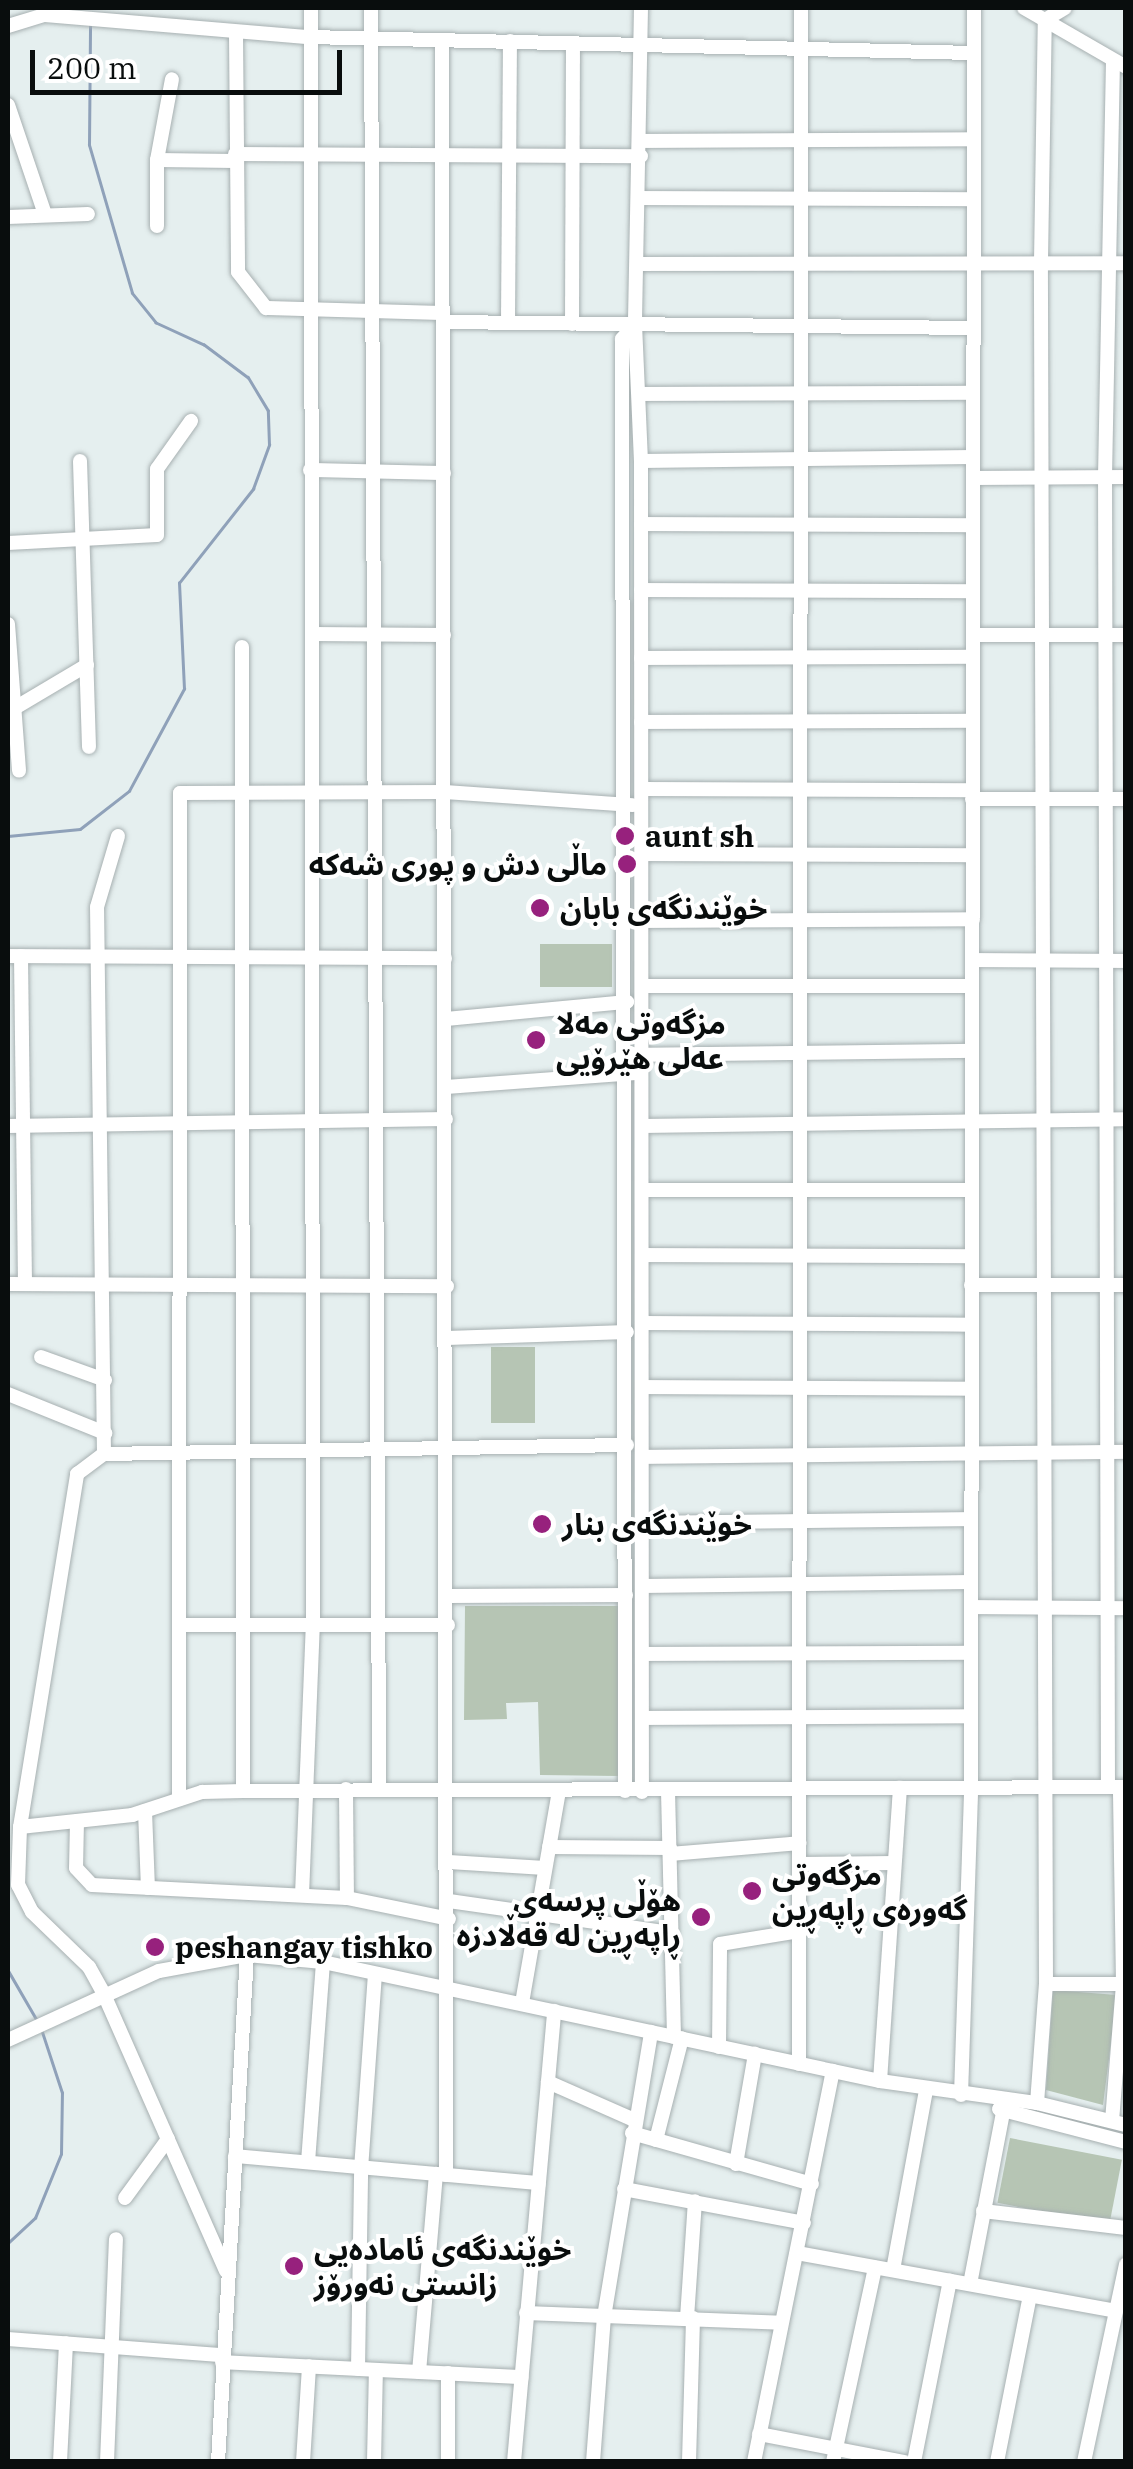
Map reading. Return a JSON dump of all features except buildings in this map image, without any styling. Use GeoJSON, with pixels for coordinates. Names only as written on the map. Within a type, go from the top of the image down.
{"type":"FeatureCollection","features":[{"type":"Feature","properties":{"kind":"street"},"geometry":{"type":"LineString","coordinates":[[302,1895],[311,1789],[313,1625],[311,8]]}},
{"type":"Feature","properties":{"kind":"street"},"geometry":{"type":"LineString","coordinates":[[371,8],[378,1789]]}},
{"type":"Feature","properties":{"kind":"street"},"geometry":{"type":"LineString","coordinates":[[625,1791],[627,1332],[634,1055],[642,986],[642,854],[634,805],[642,789],[641,394],[635,324],[641,8]]}},
{"type":"Feature","properties":{"kind":"street"},"geometry":{"type":"LineString","coordinates":[[800,2064],[801,8]]}},
{"type":"Feature","properties":{"kind":"street"},"geometry":{"type":"LineString","coordinates":[[961,2095],[971,1788],[974,8]]}},
{"type":"Feature","properties":{"kind":"street"},"geometry":{"type":"LineString","coordinates":[[12,2034],[180,1964],[247,1955],[323,1962],[880,2081],[986,2100],[1036,2103],[1119,2123],[1125,1898],[1104,1608],[1102,1452],[1108,1119],[1105,477],[1109,263],[1122,64],[1024,8]]}},
{"type":"Feature","properties":{"kind":"street"},"geometry":{"type":"LineString","coordinates":[[1046,20],[1064,8]]}},
{"type":"Feature","properties":{"kind":"street"},"geometry":{"type":"LineString","coordinates":[[8,26],[45,15],[309,38],[973,53]]}},
{"type":"Feature","properties":{"kind":"street"},"geometry":{"type":"LineString","coordinates":[[1036,2103],[1046,1984],[1041,262],[1046,20]]}},
{"type":"Feature","properties":{"kind":"street"},"geometry":{"type":"LineString","coordinates":[[236,34],[238,272],[266,308],[508,323],[973,328]]}},
{"type":"Feature","properties":{"kind":"street"},"geometry":{"type":"LineString","coordinates":[[419,2372],[441,2174],[450,1989],[442,40]]}},
{"type":"Feature","properties":{"kind":"street"},"geometry":{"type":"LineString","coordinates":[[508,323],[510,42]]}},
{"type":"Feature","properties":{"kind":"street"},"geometry":{"type":"LineString","coordinates":[[572,324],[573,43]]}},
{"type":"Feature","properties":{"kind":"street"},"geometry":{"type":"LineString","coordinates":[[157,226],[157,160],[172,79]]}},
{"type":"Feature","properties":{"kind":"street"},"geometry":{"type":"LineString","coordinates":[[8,105],[13,138],[45,214]]}},
{"type":"Feature","properties":{"kind":"street"},"geometry":{"type":"LineString","coordinates":[[157,160],[310,154],[572,156],[801,140],[974,139]]}},
{"type":"Feature","properties":{"kind":"street"},"geometry":{"type":"LineString","coordinates":[[640,198],[973,199]]}},
{"type":"Feature","properties":{"kind":"street"},"geometry":{"type":"LineString","coordinates":[[8,217],[88,214]]}},
{"type":"Feature","properties":{"kind":"street"},"geometry":{"type":"LineString","coordinates":[[637,264],[1126,263]]}},
{"type":"Feature","properties":{"kind":"street"},"geometry":{"type":"LineString","coordinates":[[634,1055],[626,1002],[634,805],[622,340],[635,324]]}},
{"type":"Feature","properties":{"kind":"street"},"geometry":{"type":"LineString","coordinates":[[641,394],[973,393]]}},
{"type":"Feature","properties":{"kind":"street"},"geometry":{"type":"LineString","coordinates":[[8,543],[157,536],[158,469],[191,421]]}},
{"type":"Feature","properties":{"kind":"street"},"geometry":{"type":"LineString","coordinates":[[642,461],[973,457]]}},
{"type":"Feature","properties":{"kind":"street"},"geometry":{"type":"LineString","coordinates":[[80,461],[89,747]]}},
{"type":"Feature","properties":{"kind":"street"},"geometry":{"type":"LineString","coordinates":[[310,470],[444,473]]}},
{"type":"Feature","properties":{"kind":"street"},"geometry":{"type":"LineString","coordinates":[[973,478],[1126,477]]}},
{"type":"Feature","properties":{"kind":"street"},"geometry":{"type":"LineString","coordinates":[[642,524],[973,525]]}},
{"type":"Feature","properties":{"kind":"street"},"geometry":{"type":"LineString","coordinates":[[641,590],[973,591]]}},
{"type":"Feature","properties":{"kind":"street"},"geometry":{"type":"LineString","coordinates":[[8,624],[9,712],[19,772]]}},
{"type":"Feature","properties":{"kind":"street"},"geometry":{"type":"LineString","coordinates":[[312,634],[444,636]]}},
{"type":"Feature","properties":{"kind":"street"},"geometry":{"type":"LineString","coordinates":[[973,635],[1126,635]]}},
{"type":"Feature","properties":{"kind":"street"},"geometry":{"type":"LineString","coordinates":[[242,648],[243,1791]]}},
{"type":"Feature","properties":{"kind":"street"},"geometry":{"type":"LineString","coordinates":[[642,658],[973,656]]}},
{"type":"Feature","properties":{"kind":"street"},"geometry":{"type":"LineString","coordinates":[[9,712],[87,665]]}},
{"type":"Feature","properties":{"kind":"street"},"geometry":{"type":"LineString","coordinates":[[641,722],[972,721]]}},
{"type":"Feature","properties":{"kind":"street"},"geometry":{"type":"LineString","coordinates":[[642,789],[1126,799]]}},
{"type":"Feature","properties":{"kind":"street"},"geometry":{"type":"LineString","coordinates":[[179,1799],[180,793],[445,792],[634,805]]}},
{"type":"Feature","properties":{"kind":"street"},"geometry":{"type":"LineString","coordinates":[[104,1454],[98,907],[118,836]]}},
{"type":"Feature","properties":{"kind":"street"},"geometry":{"type":"LineString","coordinates":[[642,854],[972,854]]}},
{"type":"Feature","properties":{"kind":"street"},"geometry":{"type":"LineString","coordinates":[[642,920],[972,919]]}},
{"type":"Feature","properties":{"kind":"street"},"geometry":{"type":"LineString","coordinates":[[25,1284],[14,1126],[14,956],[446,958]]}},
{"type":"Feature","properties":{"kind":"street"},"geometry":{"type":"LineString","coordinates":[[972,960],[1126,961]]}},
{"type":"Feature","properties":{"kind":"street"},"geometry":{"type":"LineString","coordinates":[[642,986],[972,986]]}},
{"type":"Feature","properties":{"kind":"street"},"geometry":{"type":"LineString","coordinates":[[446,1019],[626,1002]]}},
{"type":"Feature","properties":{"kind":"street"},"geometry":{"type":"LineString","coordinates":[[634,1055],[972,1050]]}},
{"type":"Feature","properties":{"kind":"street"},"geometry":{"type":"LineString","coordinates":[[446,1086],[634,1073]]}},
{"type":"Feature","properties":{"kind":"street"},"geometry":{"type":"LineString","coordinates":[[634,1073],[642,1126],[634,1158],[642,1190],[642,1792]]}},
{"type":"Feature","properties":{"kind":"street"},"geometry":{"type":"LineString","coordinates":[[14,1126],[446,1119]]}},
{"type":"Feature","properties":{"kind":"street"},"geometry":{"type":"LineString","coordinates":[[642,1126],[1126,1119]]}},
{"type":"Feature","properties":{"kind":"street"},"geometry":{"type":"LineString","coordinates":[[642,1190],[972,1190]]}},
{"type":"Feature","properties":{"kind":"street"},"geometry":{"type":"LineString","coordinates":[[642,1254],[972,1256]]}},
{"type":"Feature","properties":{"kind":"street"},"geometry":{"type":"LineString","coordinates":[[8,1284],[447,1286]]}},
{"type":"Feature","properties":{"kind":"street"},"geometry":{"type":"LineString","coordinates":[[971,1285],[1126,1285]]}},
{"type":"Feature","properties":{"kind":"street"},"geometry":{"type":"LineString","coordinates":[[642,1322],[972,1325]]}},
{"type":"Feature","properties":{"kind":"street"},"geometry":{"type":"LineString","coordinates":[[447,1338],[627,1332]]}},
{"type":"Feature","properties":{"kind":"street"},"geometry":{"type":"LineString","coordinates":[[41,1357],[105,1380]]}},
{"type":"Feature","properties":{"kind":"street"},"geometry":{"type":"LineString","coordinates":[[642,1388],[972,1389]]}},
{"type":"Feature","properties":{"kind":"street"},"geometry":{"type":"LineString","coordinates":[[8,1394],[105,1433]]}},
{"type":"Feature","properties":{"kind":"street"},"geometry":{"type":"LineString","coordinates":[[226,2271],[104,1994],[89,1967],[22,1897],[20,1826],[72,1492],[81,1468],[104,1454],[627,1445]]}},
{"type":"Feature","properties":{"kind":"street"},"geometry":{"type":"LineString","coordinates":[[642,1457],[1126,1452]]}},
{"type":"Feature","properties":{"kind":"street"},"geometry":{"type":"LineString","coordinates":[[642,1523],[800,1518],[972,1520]]}},
{"type":"Feature","properties":{"kind":"street"},"geometry":{"type":"LineString","coordinates":[[642,1586],[971,1582]]}},
{"type":"Feature","properties":{"kind":"street"},"geometry":{"type":"LineString","coordinates":[[448,1596],[626,1595]]}},
{"type":"Feature","properties":{"kind":"street"},"geometry":{"type":"LineString","coordinates":[[971,1608],[1126,1608]]}},
{"type":"Feature","properties":{"kind":"street"},"geometry":{"type":"LineString","coordinates":[[180,1625],[448,1624]]}},
{"type":"Feature","properties":{"kind":"street"},"geometry":{"type":"LineString","coordinates":[[642,1654],[971,1652]]}},
{"type":"Feature","properties":{"kind":"street"},"geometry":{"type":"LineString","coordinates":[[643,1718],[971,1716]]}},
{"type":"Feature","properties":{"kind":"street"},"geometry":{"type":"LineString","coordinates":[[20,1826],[145,1812],[179,1799],[243,1791],[1118,1787]]}},
{"type":"Feature","properties":{"kind":"street"},"geometry":{"type":"LineString","coordinates":[[880,2081],[900,1788]]}},
{"type":"Feature","properties":{"kind":"street"},"geometry":{"type":"LineString","coordinates":[[346,1789],[348,1898]]}},
{"type":"Feature","properties":{"kind":"street"},"geometry":{"type":"LineString","coordinates":[[656,2140],[678,2038],[668,1791]]}},
{"type":"Feature","properties":{"kind":"street"},"geometry":{"type":"LineString","coordinates":[[522,2004],[559,1792]]}},
{"type":"Feature","properties":{"kind":"street"},"geometry":{"type":"LineString","coordinates":[[145,1812],[148,1888]]}},
{"type":"Feature","properties":{"kind":"street"},"geometry":{"type":"LineString","coordinates":[[77,1821],[76,1864],[83,1880],[148,1888],[348,1898],[449,1920]]}},
{"type":"Feature","properties":{"kind":"street"},"geometry":{"type":"LineString","coordinates":[[549,1847],[670,1851],[800,1843]]}},
{"type":"Feature","properties":{"kind":"street"},"geometry":{"type":"LineString","coordinates":[[449,1862],[545,1868]]}},
{"type":"Feature","properties":{"kind":"street"},"geometry":{"type":"LineString","coordinates":[[800,1864],[894,1862]]}},
{"type":"Feature","properties":{"kind":"street"},"geometry":{"type":"LineString","coordinates":[[449,1901],[672,1933]]}},
{"type":"Feature","properties":{"kind":"street"},"geometry":{"type":"LineString","coordinates":[[719,2047],[720,1944],[800,1931]]}},
{"type":"Feature","properties":{"kind":"street"},"geometry":{"type":"LineString","coordinates":[[218,2462],[247,1955]]}},
{"type":"Feature","properties":{"kind":"street"},"geometry":{"type":"LineString","coordinates":[[308,2162],[323,1962]]}},
{"type":"Feature","properties":{"kind":"street"},"geometry":{"type":"LineString","coordinates":[[358,2369],[360,2169],[375,1975]]}},
{"type":"Feature","properties":{"kind":"street"},"geometry":{"type":"LineString","coordinates":[[1046,1984],[1123,1984]]}},
{"type":"Feature","properties":{"kind":"street"},"geometry":{"type":"LineString","coordinates":[[514,2462],[554,2011]]}},
{"type":"Feature","properties":{"kind":"street"},"geometry":{"type":"LineString","coordinates":[[593,2462],[604,2316],[651,2032]]}},
{"type":"Feature","properties":{"kind":"street"},"geometry":{"type":"LineString","coordinates":[[736,2164],[755,2054]]}},
{"type":"Feature","properties":{"kind":"street"},"geometry":{"type":"LineString","coordinates":[[754,2462],[833,2071]]}},
{"type":"Feature","properties":{"kind":"street"},"geometry":{"type":"LineString","coordinates":[[548,2082],[656,2140],[812,2184]]}},
{"type":"Feature","properties":{"kind":"street"},"geometry":{"type":"LineString","coordinates":[[893,2270],[926,2090]]}},
{"type":"Feature","properties":{"kind":"street"},"geometry":{"type":"LineString","coordinates":[[986,2100],[1004,2112],[1126,2142]]}},
{"type":"Feature","properties":{"kind":"street"},"geometry":{"type":"LineString","coordinates":[[970,2284],[1004,2112]]}},
{"type":"Feature","properties":{"kind":"street"},"geometry":{"type":"LineString","coordinates":[[125,2198],[168,2139]]}},
{"type":"Feature","properties":{"kind":"street"},"geometry":{"type":"LineString","coordinates":[[235,2156],[539,2183]]}},
{"type":"Feature","properties":{"kind":"street"},"geometry":{"type":"LineString","coordinates":[[624,2189],[804,2223]]}},
{"type":"Feature","properties":{"kind":"street"},"geometry":{"type":"LineString","coordinates":[[689,2462],[695,2200]]}},
{"type":"Feature","properties":{"kind":"street"},"geometry":{"type":"LineString","coordinates":[[982,2211],[1126,2228]]}},
{"type":"Feature","properties":{"kind":"street"},"geometry":{"type":"LineString","coordinates":[[107,2462],[116,2239]]}},
{"type":"Feature","properties":{"kind":"street"},"geometry":{"type":"LineString","coordinates":[[797,2253],[1116,2311]]}},
{"type":"Feature","properties":{"kind":"street"},"geometry":{"type":"LineString","coordinates":[[834,2455],[875,2267]]}},
{"type":"Feature","properties":{"kind":"street"},"geometry":{"type":"LineString","coordinates":[[1084,2462],[1125,2273]]}},
{"type":"Feature","properties":{"kind":"street"},"geometry":{"type":"LineString","coordinates":[[914,2462],[950,2281]]}},
{"type":"Feature","properties":{"kind":"street"},"geometry":{"type":"LineString","coordinates":[[996,2462],[1030,2296]]}},
{"type":"Feature","properties":{"kind":"street"},"geometry":{"type":"LineString","coordinates":[[526,2313],[781,2323]]}},
{"type":"Feature","properties":{"kind":"street"},"geometry":{"type":"LineString","coordinates":[[8,2338],[308,2366],[522,2377]]}},
{"type":"Feature","properties":{"kind":"street"},"geometry":{"type":"LineString","coordinates":[[60,2462],[66,2343]]}},
{"type":"Feature","properties":{"kind":"street"},"geometry":{"type":"LineString","coordinates":[[303,2462],[308,2366]]}},
{"type":"Feature","properties":{"kind":"street"},"geometry":{"type":"LineString","coordinates":[[374,2462],[376,2370]]}},
{"type":"Feature","properties":{"kind":"street"},"geometry":{"type":"LineString","coordinates":[[448,2373],[448,2462]]}},
{"type":"Feature","properties":{"kind":"street"},"geometry":{"type":"LineString","coordinates":[[759,2434],[834,2455],[904,2462]]}},
{"type":"Feature","properties":{"kind":"green space"},"geometry":{"type":"Polygon","coordinates":[[[540,944],[612,944],[612,987],[540,987],[540,944]]]}},
{"type":"Feature","properties":{"kind":"green space"},"geometry":{"type":"Polygon","coordinates":[[[491,1347],[535,1347],[535,1423],[491,1423],[491,1347]]]}},
{"type":"Feature","properties":{"kind":"green space"},"geometry":{"type":"Polygon","coordinates":[[[465,1606],[619,1606],[618,1776],[540,1775],[538,1702],[506,1703],[507,1719],[464,1720],[465,1606]]]}},
{"type":"Feature","properties":{"kind":"green space"},"geometry":{"type":"Polygon","coordinates":[[[1053,1990],[1117,1995],[1103,2105],[1046,2090],[1053,1990]]]}},
{"type":"Feature","properties":{"kind":"green space"},"geometry":{"type":"Polygon","coordinates":[[[1010,2138],[1122,2160],[1109,2225],[997,2203],[1010,2138]]]}},
{"type":"Feature","properties":{"kind":"waterway"},"geometry":{"type":"LineString","coordinates":[[8,836],[80,829],[129,791],[184,689],[179,583],[253,489],[269,445],[268,411],[248,378],[204,345],[156,323],[132,293],[89,145],[90,23]]}},
{"type":"Feature","properties":{"kind":"waterway"},"geometry":{"type":"LineString","coordinates":[[8,1970],[37,2020]]}},
{"type":"Feature","properties":{"kind":"waterway"},"geometry":{"type":"LineString","coordinates":[[8,2243],[35,2218],[61,2154],[62,2093],[42,2032]]}},
{"type":"Feature","properties":{"kind":"place","name":"aunt sh"},"geometry":{"type":"Point","coordinates":[625,836]}},
{"type":"Feature","properties":{"kind":"place","name":"ماڵی دش و پوری شەکە"},"geometry":{"type":"Point","coordinates":[627,864]}},
{"type":"Feature","properties":{"kind":"place","name":"خوێندنگەی بابان"},"geometry":{"type":"Point","coordinates":[540,908]}},
{"type":"Feature","properties":{"kind":"place","name":"مزگەوتی مەلا عەلی هێرۆیی"},"geometry":{"type":"Point","coordinates":[536,1040]}},
{"type":"Feature","properties":{"kind":"place","name":"خوێندنگەی بنار"},"geometry":{"type":"Point","coordinates":[542,1524]}},
{"type":"Feature","properties":{"kind":"place","name":"مزگەوتی گەورەی ڕاپەڕین"},"geometry":{"type":"Point","coordinates":[752,1891]}},
{"type":"Feature","properties":{"kind":"place","name":"هۆڵی پرسەی ڕاپەڕین لە قەڵادزە"},"geometry":{"type":"Point","coordinates":[701,1917]}},
{"type":"Feature","properties":{"kind":"place","name":"peshangay tishko"},"geometry":{"type":"Point","coordinates":[155,1947]}},
{"type":"Feature","properties":{"kind":"place","name":"خوێندنگەی ئامادەیی زانستی نەورۆز"},"geometry":{"type":"Point","coordinates":[294,2266]}}]}
